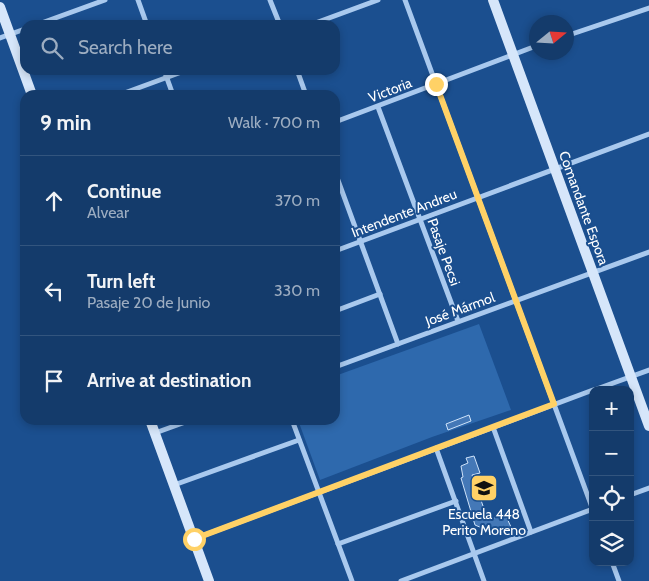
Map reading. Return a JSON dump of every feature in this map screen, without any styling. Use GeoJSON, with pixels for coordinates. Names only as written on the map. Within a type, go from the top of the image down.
{"type":"FeatureCollection","features":[{"type":"Feature","properties":{"kind":"street"},"geometry":{"type":"LineString","coordinates":[[50,20],[105,0]]}},
{"type":"Feature","properties":{"kind":"street"},"geometry":{"type":"LineString","coordinates":[[138,0],[145,20]]}},
{"type":"Feature","properties":{"kind":"street"},"geometry":{"type":"LineString","coordinates":[[270,0],[278,20]]}},
{"type":"Feature","properties":{"kind":"street"},"geometry":{"type":"LineString","coordinates":[[324,20],[378,0]]}},
{"type":"Feature","properties":{"kind":"street"},"geometry":{"type":"LineString","coordinates":[[405,0],[589,498]]}},
{"type":"Feature","properties":{"kind":"street","name":"Comandante Espora"},"geometry":{"type":"LineString","coordinates":[[493,0],[649,426]]}},
{"type":"Feature","properties":{"kind":"street"},"geometry":{"type":"LineString","coordinates":[[0,7],[5,36],[20,69]]}},
{"type":"Feature","properties":{"kind":"street"},"geometry":{"type":"LineString","coordinates":[[574,33],[649,8]]}},
{"type":"Feature","properties":{"kind":"street"},"geometry":{"type":"LineString","coordinates":[[5,36],[20,31]]}},
{"type":"Feature","properties":{"kind":"street","name":"Victoria"},"geometry":{"type":"LineString","coordinates":[[340,120],[529,48]]}},
{"type":"Feature","properties":{"kind":"street"},"geometry":{"type":"LineString","coordinates":[[23,75],[30,90]]}},
{"type":"Feature","properties":{"kind":"street"},"geometry":{"type":"LineString","coordinates":[[166,75],[171,90]]}},
{"type":"Feature","properties":{"kind":"street"},"geometry":{"type":"LineString","coordinates":[[134,90],[174,75]]}},
{"type":"Feature","properties":{"kind":"street"},"geometry":{"type":"LineString","coordinates":[[299,75],[304,90]]}},
{"type":"Feature","properties":{"kind":"street","name":"Pasaje Pecsi"},"geometry":{"type":"LineString","coordinates":[[378,106],[458,321]]}},
{"type":"Feature","properties":{"kind":"street","name":"Intendente Andreu"},"geometry":{"type":"LineString","coordinates":[[340,249],[649,134]]}},
{"type":"Feature","properties":{"kind":"street"},"geometry":{"type":"LineString","coordinates":[[340,185],[398,344]]}},
{"type":"Feature","properties":{"kind":"street","name":"José Mármol"},"geometry":{"type":"LineString","coordinates":[[340,365],[649,252]]}},
{"type":"Feature","properties":{"kind":"street"},"geometry":{"type":"LineString","coordinates":[[340,309],[380,294]]}},
{"type":"Feature","properties":{"kind":"street"},"geometry":{"type":"LineString","coordinates":[[604,386],[649,370]]}},
{"type":"Feature","properties":{"kind":"street"},"geometry":{"type":"LineString","coordinates":[[194,539],[589,391]]}},
{"type":"Feature","properties":{"kind":"street"},"geometry":{"type":"LineString","coordinates":[[152,425],[209,581]]}},
{"type":"Feature","properties":{"kind":"street"},"geometry":{"type":"LineString","coordinates":[[155,433],[177,425]]}},
{"type":"Feature","properties":{"kind":"street"},"geometry":{"type":"LineString","coordinates":[[294,425],[352,581]]}},
{"type":"Feature","properties":{"kind":"street"},"geometry":{"type":"LineString","coordinates":[[493,427],[531,532]]}},
{"type":"Feature","properties":{"kind":"street"},"geometry":{"type":"LineString","coordinates":[[174,485],[299,440]]}},
{"type":"Feature","properties":{"kind":"street"},"geometry":{"type":"LineString","coordinates":[[436,448],[484,581]]}},
{"type":"Feature","properties":{"kind":"street"},"geometry":{"type":"LineString","coordinates":[[634,494],[649,488]]}},
{"type":"Feature","properties":{"kind":"street"},"geometry":{"type":"LineString","coordinates":[[338,544],[456,502]]}},
{"type":"Feature","properties":{"kind":"street"},"geometry":{"type":"LineString","coordinates":[[401,581],[589,510]]}},
{"type":"Feature","properties":{"kind":"street"},"geometry":{"type":"LineString","coordinates":[[613,566],[619,581]]}},
{"type":"Feature","properties":{"kind":"shaded area"},"geometry":{"type":"Polygon","coordinates":[[[479,324],[511,410],[432,437],[320,480],[300,425],[340,425],[340,374],[479,324]]]}},
{"type":"Feature","properties":{"kind":"building"},"geometry":{"type":"Polygon","coordinates":[[[469,415],[471,421],[448,430],[446,424],[469,415]]]}},
{"type":"Feature","properties":{"kind":"building"},"geometry":{"type":"Polygon","coordinates":[[[474,456],[480,473],[472,475],[488,520],[505,514],[511,527],[492,534],[489,527],[482,528],[475,525],[461,478],[463,477],[461,466],[468,463],[466,458],[474,456]]]}},
{"type":"Feature","properties":{"kind":"place","name":"Escuela 448 Perito Moreno"},"geometry":{"type":"Point","coordinates":[484,488]}},
{"type":"Feature","properties":{"kind":"route"},"geometry":{"type":"LineString","coordinates":[[194,539],[554,404],[436,84]]}}]}
